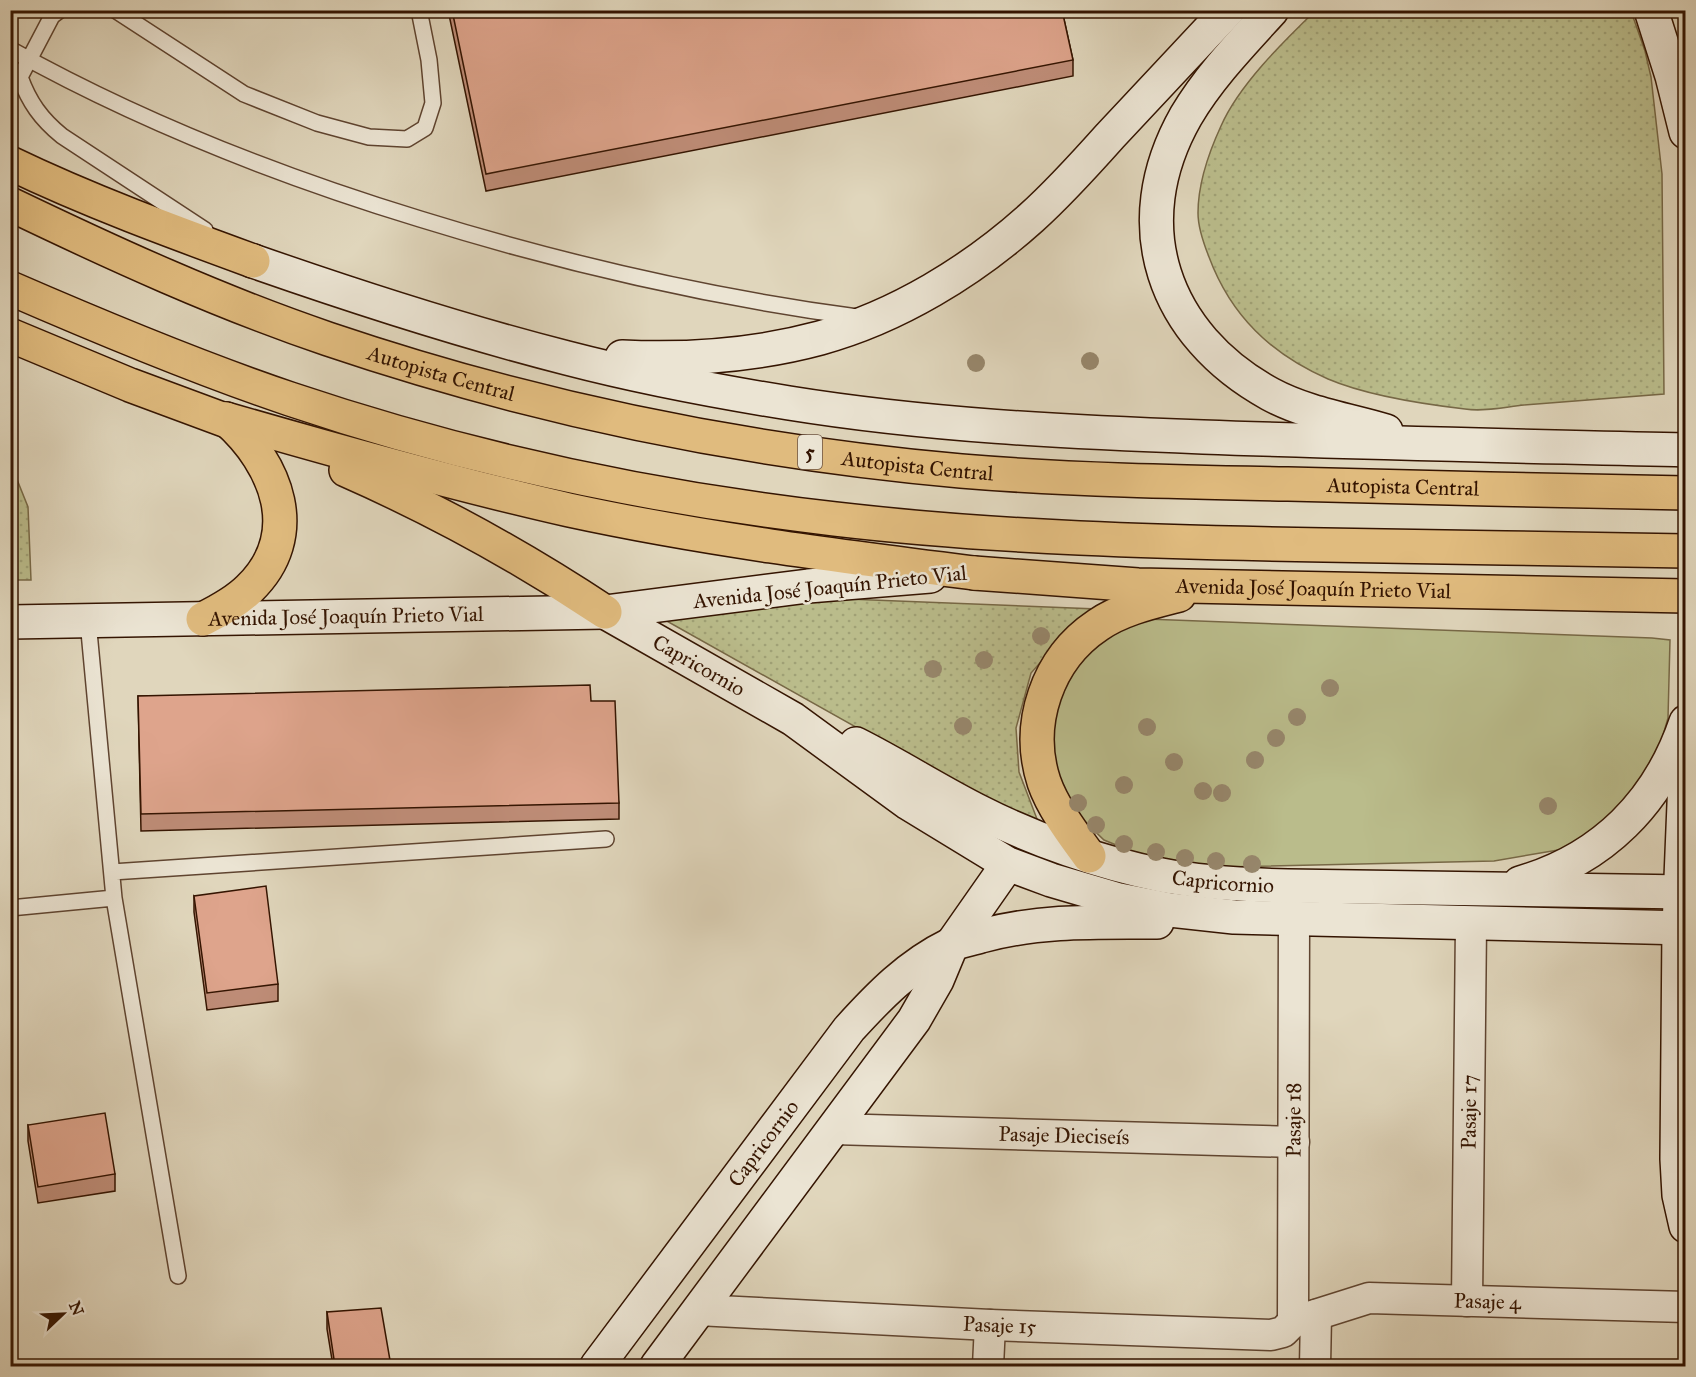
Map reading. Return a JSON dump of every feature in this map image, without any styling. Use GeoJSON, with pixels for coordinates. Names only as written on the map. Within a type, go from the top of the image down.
{"type":"FeatureCollection","features":[{"type":"Feature","properties":{"kind":"main road"},"geometry":{"type":"LineString","coordinates":[[528,348],[583,355],[692,356],[784,346],[820,338],[872,319],[958,274],[1031,218],[1064,186],[1228,10]]}},
{"type":"Feature","properties":{"kind":"main road"},"geometry":{"type":"LineString","coordinates":[[1272,10],[1204,87],[1173,143],[1165,165],[1157,212],[1161,262],[1169,287],[1179,310],[1205,345],[1243,378],[1271,395],[1300,407],[1350,421],[1391,432],[1453,444]]}},
{"type":"Feature","properties":{"kind":"main road"},"geometry":{"type":"LineString","coordinates":[[1651,10],[1672,76],[1686,132]]}},
{"type":"Feature","properties":{"kind":"main road"},"geometry":{"type":"LineString","coordinates":[[10,163],[130,214],[253,261],[357,297],[528,348],[680,383],[735,393],[884,416],[955,424],[1081,433],[1686,450]]}},
{"type":"Feature","properties":{"kind":"main road","name":"Autopista Central"},"geometry":{"type":"LineString","coordinates":[[10,204],[81,238],[244,308],[325,338],[490,387],[583,410],[770,447],[946,469],[1058,478],[1158,483],[1686,494]]}},
{"type":"Feature","properties":{"kind":"main road"},"geometry":{"type":"LineString","coordinates":[[10,288],[191,363],[288,399],[371,425],[539,468],[727,503],[831,519],[935,530],[1050,538],[1191,543],[1686,551]]}},
{"type":"Feature","properties":{"kind":"main road"},"geometry":{"type":"LineString","coordinates":[[10,335],[130,385],[226,420],[405,496],[542,570],[605,612]]}},
{"type":"Feature","properties":{"kind":"main road"},"geometry":{"type":"LineString","coordinates":[[226,420],[448,481],[570,510],[687,533],[811,553],[974,573]]}},
{"type":"Feature","properties":{"kind":"main road"},"geometry":{"type":"LineString","coordinates":[[203,619],[235,600],[259,578],[269,563],[279,530],[279,505],[271,478],[251,446],[226,420]]}},
{"type":"Feature","properties":{"kind":"main road","name":"Avenida José Joaquín Prieto Vial"},"geometry":{"type":"LineString","coordinates":[[10,622],[605,612],[808,586],[974,573],[1093,583],[1215,588],[1686,596]]}},
{"type":"Feature","properties":{"kind":"main road"},"geometry":{"type":"LineString","coordinates":[[1089,856],[1053,803],[1044,782],[1039,760],[1037,738],[1039,716],[1044,694],[1053,674],[1065,655],[1081,638],[1118,614],[1163,599],[1215,588]]}},
{"type":"Feature","properties":{"kind":"main road","name":"Capricornio"},"geometry":{"type":"LineString","coordinates":[[605,612],[793,719],[909,803],[1008,864],[1051,880],[1119,900],[1170,910],[1234,917],[1682,928]]}},
{"type":"Feature","properties":{"kind":"main road","name":"Capricornio"},"geometry":{"type":"LineString","coordinates":[[793,719],[848,740],[981,812],[1038,837],[1089,856],[1163,875],[1240,884],[1683,892]]}},
{"type":"Feature","properties":{"kind":"main road"},"geometry":{"type":"LineString","coordinates":[[1497,889],[1532,879],[1564,866],[1601,843],[1624,824],[1645,801],[1663,775],[1686,722]]}},
{"type":"Feature","properties":{"kind":"main road"},"geometry":{"type":"LineString","coordinates":[[1686,754],[1677,1177],[1686,1226]]}},
{"type":"Feature","properties":{"kind":"main road"},"geometry":{"type":"LineString","coordinates":[[981,812],[999,838],[1008,864],[1044,855],[1089,856]]}},
{"type":"Feature","properties":{"kind":"main road","name":"Capricornio"},"geometry":{"type":"LineString","coordinates":[[657,1366],[927,1000],[952,944],[1008,864]]}},
{"type":"Feature","properties":{"kind":"main road"},"geometry":{"type":"LineString","coordinates":[[952,944],[1039,924],[1189,921],[1234,917]]}},
{"type":"Feature","properties":{"kind":"main road","name":"Capricornio"},"geometry":{"type":"LineString","coordinates":[[597,1366],[849,1029],[903,974],[952,944]]}},
{"type":"Feature","properties":{"kind":"street","name":"Pasaje 18"},"geometry":{"type":"LineString","coordinates":[[1294,919],[1294,1142],[1305,1318],[1315,1366]]}},
{"type":"Feature","properties":{"kind":"street","name":"Pasaje 17"},"geometry":{"type":"LineString","coordinates":[[1467,1301],[1471,924]]}},
{"type":"Feature","properties":{"kind":"street","name":"Pasaje Dieciseís"},"geometry":{"type":"LineString","coordinates":[[833,1129],[1294,1142]]}},
{"type":"Feature","properties":{"kind":"street","name":"Pasaje 4"},"geometry":{"type":"LineString","coordinates":[[1305,1318],[1369,1298],[1686,1307]]}},
{"type":"Feature","properties":{"kind":"street","name":"Pasaje 15"},"geometry":{"type":"LineString","coordinates":[[698,1310],[990,1325],[1271,1335],[1283,1332],[1305,1318]]}},
{"type":"Feature","properties":{"kind":"street"},"geometry":{"type":"LineString","coordinates":[[988,1366],[990,1325]]}},
{"type":"Feature","properties":{"kind":"lane"},"geometry":{"type":"LineString","coordinates":[[60,10],[52,16],[29,59],[15,78],[36,110],[47,124],[62,136],[253,261]]}},
{"type":"Feature","properties":{"kind":"lane"},"geometry":{"type":"LineString","coordinates":[[115,10],[244,94],[328,126],[369,137],[407,139],[425,128],[433,104],[429,60],[419,10]]}},
{"type":"Feature","properties":{"kind":"lane"},"geometry":{"type":"LineString","coordinates":[[10,49],[115,102],[202,141],[282,173],[431,223],[542,255],[629,276],[791,307],[872,319]]}},
{"type":"Feature","properties":{"kind":"lane"},"geometry":{"type":"LineString","coordinates":[[88,621],[114,898],[178,1276]]}},
{"type":"Feature","properties":{"kind":"lane"},"geometry":{"type":"LineString","coordinates":[[112,872],[606,839]]}},
{"type":"Feature","properties":{"kind":"lane"},"geometry":{"type":"LineString","coordinates":[[10,908],[114,898]]}},
{"type":"Feature","properties":{"kind":"green space"},"geometry":{"type":"Polygon","coordinates":[[[1315,11],[1631,11],[1651,77],[1662,174],[1664,394],[1480,410],[1431,405],[1378,395],[1328,379],[1288,358],[1255,331],[1229,297],[1209,257],[1199,224],[1200,190],[1208,157],[1239,95],[1289,36],[1315,11]]]}},
{"type":"Feature","properties":{"kind":"green space"},"geometry":{"type":"Polygon","coordinates":[[[10,462],[28,507],[31,580],[11,580],[10,462]]]}},
{"type":"Feature","properties":{"kind":"green space"},"geometry":{"type":"Polygon","coordinates":[[[847,599],[1096,609],[1068,631],[1031,673],[1016,728],[1019,772],[1037,819],[1034,827],[656,615],[847,599]]]}},
{"type":"Feature","properties":{"kind":"green space"},"geometry":{"type":"Polygon","coordinates":[[[1146,619],[1670,640],[1668,718],[1657,756],[1627,806],[1564,849],[1494,861],[1221,867],[1160,863],[1104,840],[1069,806],[1051,748],[1059,697],[1076,663],[1109,634],[1146,619]]]}},
{"type":"Feature","properties":{"kind":"building"},"geometry":{"type":"Polygon","coordinates":[[[452,10],[1062,10],[1073,60],[486,174],[452,10]]]}},
{"type":"Feature","properties":{"kind":"building"},"geometry":{"type":"Polygon","coordinates":[[[590,685],[591,701],[615,701],[619,803],[141,814],[138,696],[590,685]]]}},
{"type":"Feature","properties":{"kind":"building"},"geometry":{"type":"Polygon","coordinates":[[[266,886],[278,984],[207,993],[194,896],[266,886]]]}},
{"type":"Feature","properties":{"kind":"building"},"geometry":{"type":"Polygon","coordinates":[[[105,1113],[115,1174],[38,1187],[28,1125],[105,1113]]]}},
{"type":"Feature","properties":{"kind":"building"},"geometry":{"type":"Polygon","coordinates":[[[381,1308],[391,1366],[335,1366],[327,1312],[381,1308]]]}}]}
